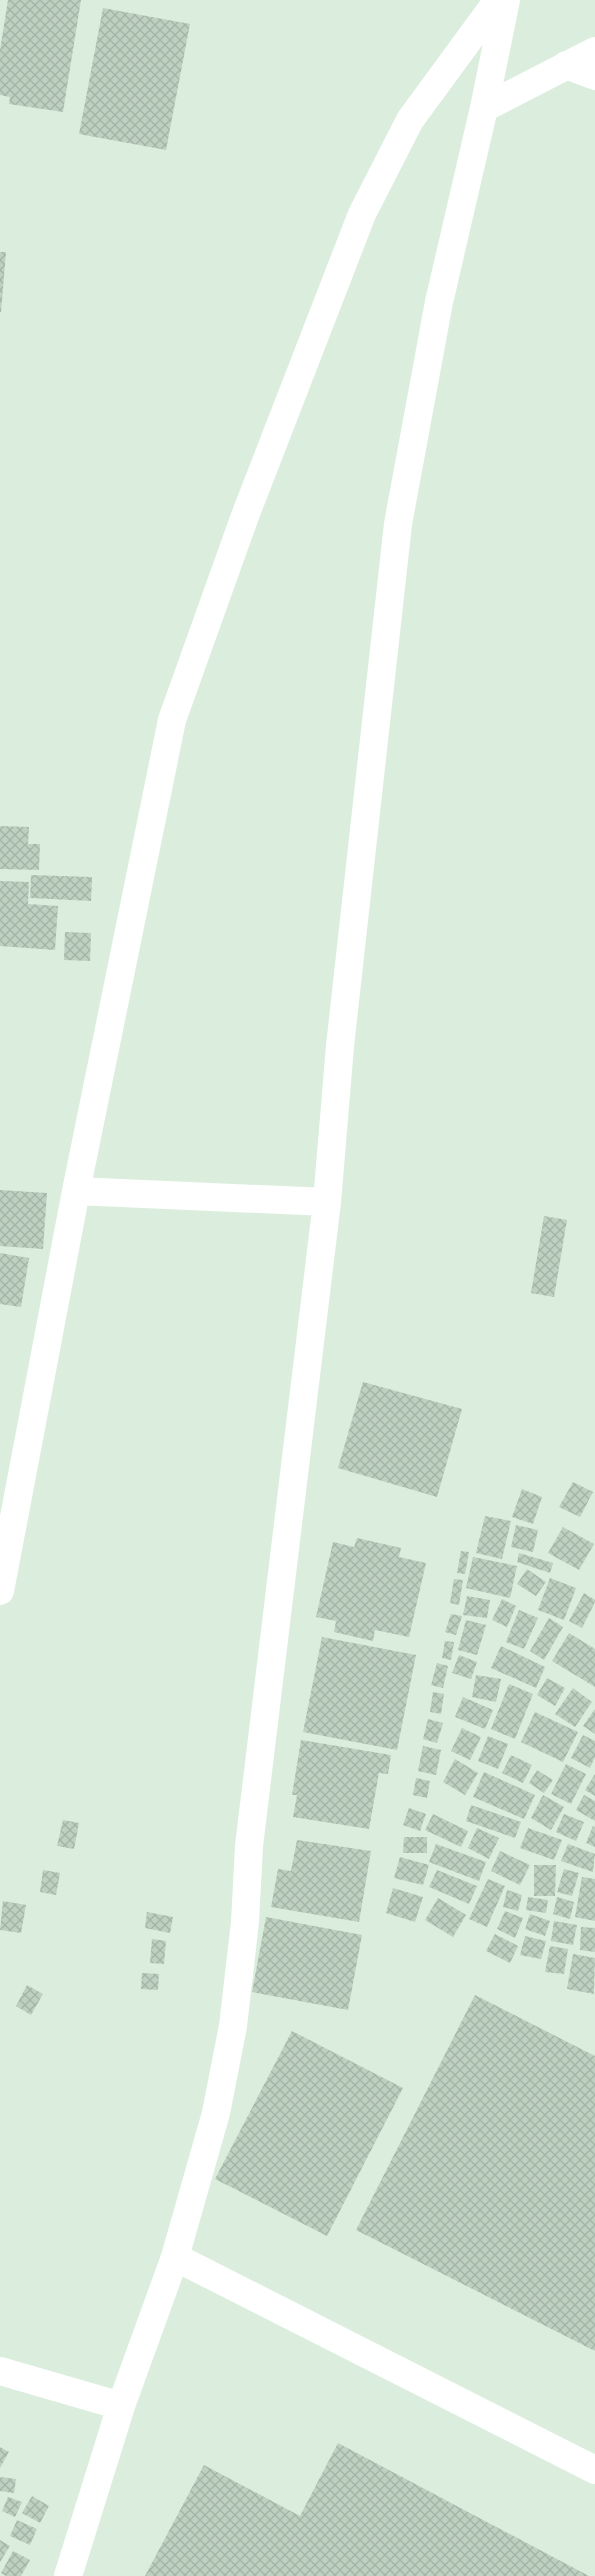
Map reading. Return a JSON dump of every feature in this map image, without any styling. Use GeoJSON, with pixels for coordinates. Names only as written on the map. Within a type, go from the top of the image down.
{"type":"FeatureCollection","features":[{"type":"Feature","properties":{"kind":"street"},"geometry":{"type":"LineString","coordinates":[[0,1591],[76,1190],[172,720],[245,516],[362,214],[410,120],[498,0]]}},
{"type":"Feature","properties":{"kind":"street"},"geometry":{"type":"LineString","coordinates":[[68,2576],[121,2406],[175,2257],[216,2113],[233,2026],[245,1922],[249,1846],[327,1202],[340,1046],[398,524],[439,302],[484,108],[506,0]]}},
{"type":"Feature","properties":{"kind":"street"},"geometry":{"type":"LineString","coordinates":[[484,108],[595,51]]}},
{"type":"Feature","properties":{"kind":"street"},"geometry":{"type":"LineString","coordinates":[[566,65],[595,76]]}},
{"type":"Feature","properties":{"kind":"street"},"geometry":{"type":"LineString","coordinates":[[76,1190],[327,1202]]}},
{"type":"Feature","properties":{"kind":"street"},"geometry":{"type":"LineString","coordinates":[[175,2257],[595,2470]]}},
{"type":"Feature","properties":{"kind":"street"},"geometry":{"type":"LineString","coordinates":[[0,2370],[121,2406]]}},
{"type":"Feature","properties":{"kind":"building"},"geometry":{"type":"Polygon","coordinates":[[[8,0],[81,0],[63,112],[9,104],[10,97],[0,95],[0,50],[8,0]]]}},
{"type":"Feature","properties":{"kind":"building"},"geometry":{"type":"Polygon","coordinates":[[[103,8],[190,24],[166,150],[79,134],[103,8]]]}},
{"type":"Feature","properties":{"kind":"building"},"geometry":{"type":"Polygon","coordinates":[[[0,252],[6,252],[1,312],[0,312],[0,252]]]}},
{"type":"Feature","properties":{"kind":"building"},"geometry":{"type":"Polygon","coordinates":[[[0,826],[29,827],[28,844],[40,844],[39,870],[0,869],[0,826]]]}},
{"type":"Feature","properties":{"kind":"building"},"geometry":{"type":"Polygon","coordinates":[[[31,875],[92,877],[91,901],[30,898],[31,875]]]}},
{"type":"Feature","properties":{"kind":"building"},"geometry":{"type":"Polygon","coordinates":[[[0,881],[29,882],[28,904],[58,906],[55,950],[0,946],[0,881]]]}},
{"type":"Feature","properties":{"kind":"building"},"geometry":{"type":"Polygon","coordinates":[[[65,932],[91,933],[90,961],[64,960],[65,932]]]}},
{"type":"Feature","properties":{"kind":"building"},"geometry":{"type":"Polygon","coordinates":[[[0,1190],[47,1193],[43,1249],[0,1246],[0,1190]]]}},
{"type":"Feature","properties":{"kind":"building"},"geometry":{"type":"Polygon","coordinates":[[[544,1216],[567,1220],[554,1297],[531,1293],[544,1216]]]}},
{"type":"Feature","properties":{"kind":"building"},"geometry":{"type":"Polygon","coordinates":[[[0,1253],[29,1258],[21,1307],[0,1304],[0,1253]]]}},
{"type":"Feature","properties":{"kind":"building"},"geometry":{"type":"Polygon","coordinates":[[[363,1382],[462,1409],[437,1497],[338,1468],[363,1382]]]}},
{"type":"Feature","properties":{"kind":"building"},"geometry":{"type":"Polygon","coordinates":[[[573,1482],[593,1492],[580,1517],[559,1507],[573,1482]]]}},
{"type":"Feature","properties":{"kind":"building"},"geometry":{"type":"Polygon","coordinates":[[[522,1489],[542,1497],[533,1524],[512,1517],[522,1489]]]}},
{"type":"Feature","properties":{"kind":"building"},"geometry":{"type":"Polygon","coordinates":[[[485,1516],[511,1521],[502,1559],[476,1553],[485,1516]]]}},
{"type":"Feature","properties":{"kind":"building"},"geometry":{"type":"Polygon","coordinates":[[[516,1525],[538,1530],[533,1552],[511,1547],[516,1525]]]}},
{"type":"Feature","properties":{"kind":"building"},"geometry":{"type":"Polygon","coordinates":[[[563,1527],[594,1544],[579,1570],[548,1553],[563,1527]]]}},
{"type":"Feature","properties":{"kind":"building"},"geometry":{"type":"Polygon","coordinates":[[[357,1538],[401,1548],[399,1557],[426,1563],[409,1637],[375,1630],[373,1641],[334,1632],[336,1621],[316,1617],[333,1542],[354,1547],[357,1538]]]}},
{"type":"Feature","properties":{"kind":"building"},"geometry":{"type":"Polygon","coordinates":[[[461,1551],[469,1552],[465,1574],[457,1573],[461,1551]]]}},
{"type":"Feature","properties":{"kind":"building"},"geometry":{"type":"Polygon","coordinates":[[[519,1553],[553,1563],[550,1573],[517,1562],[519,1553]]]}},
{"type":"Feature","properties":{"kind":"building"},"geometry":{"type":"Polygon","coordinates":[[[473,1557],[517,1566],[510,1598],[466,1588],[473,1557]]]}},
{"type":"Feature","properties":{"kind":"building"},"geometry":{"type":"Polygon","coordinates":[[[527,1569],[546,1582],[536,1596],[517,1584],[527,1569]]]}},
{"type":"Feature","properties":{"kind":"building"},"geometry":{"type":"Polygon","coordinates":[[[550,1578],[576,1588],[564,1620],[538,1610],[550,1578]]]}},
{"type":"Feature","properties":{"kind":"building"},"geometry":{"type":"Polygon","coordinates":[[[454,1579],[463,1580],[459,1605],[450,1603],[454,1579]]]}},
{"type":"Feature","properties":{"kind":"building"},"geometry":{"type":"Polygon","coordinates":[[[584,1593],[595,1600],[595,1602],[582,1628],[569,1621],[584,1593]]]}},
{"type":"Feature","properties":{"kind":"building"},"geometry":{"type":"Polygon","coordinates":[[[467,1596],[490,1600],[487,1618],[463,1615],[467,1596]]]}},
{"type":"Feature","properties":{"kind":"building"},"geometry":{"type":"Polygon","coordinates":[[[502,1599],[516,1606],[507,1627],[492,1620],[502,1599]]]}},
{"type":"Feature","properties":{"kind":"building"},"geometry":{"type":"Polygon","coordinates":[[[519,1610],[538,1618],[524,1649],[506,1642],[519,1610]]]}},
{"type":"Feature","properties":{"kind":"building"},"geometry":{"type":"Polygon","coordinates":[[[451,1614],[462,1616],[456,1635],[445,1632],[451,1614]]]}},
{"type":"Feature","properties":{"kind":"building"},"geometry":{"type":"Polygon","coordinates":[[[549,1618],[563,1627],[544,1660],[530,1651],[549,1618]]]}},
{"type":"Feature","properties":{"kind":"building"},"geometry":{"type":"Polygon","coordinates":[[[466,1620],[486,1625],[477,1655],[458,1650],[466,1620]]]}},
{"type":"Feature","properties":{"kind":"building"},"geometry":{"type":"Polygon","coordinates":[[[569,1633],[595,1649],[595,1687],[552,1661],[569,1633]]]}},
{"type":"Feature","properties":{"kind":"building"},"geometry":{"type":"Polygon","coordinates":[[[322,1637],[416,1655],[397,1750],[303,1732],[322,1637]]]}},
{"type":"Feature","properties":{"kind":"building"},"geometry":{"type":"Polygon","coordinates":[[[445,1641],[454,1642],[451,1660],[442,1658],[445,1641]]]}},
{"type":"Feature","properties":{"kind":"building"},"geometry":{"type":"Polygon","coordinates":[[[501,1646],[545,1667],[536,1688],[491,1668],[501,1646]]]}},
{"type":"Feature","properties":{"kind":"building"},"geometry":{"type":"Polygon","coordinates":[[[459,1655],[477,1662],[471,1679],[452,1673],[459,1655]]]}},
{"type":"Feature","properties":{"kind":"building"},"geometry":{"type":"Polygon","coordinates":[[[437,1663],[448,1666],[443,1688],[431,1685],[437,1663]]]}},
{"type":"Feature","properties":{"kind":"building"},"geometry":{"type":"Polygon","coordinates":[[[476,1675],[501,1679],[496,1702],[472,1697],[476,1675]]]}},
{"type":"Feature","properties":{"kind":"building"},"geometry":{"type":"Polygon","coordinates":[[[547,1678],[565,1688],[555,1706],[537,1695],[547,1678]]]}},
{"type":"Feature","properties":{"kind":"building"},"geometry":{"type":"Polygon","coordinates":[[[509,1684],[533,1694],[515,1739],[491,1729],[509,1684]]]}},
{"type":"Feature","properties":{"kind":"building"},"geometry":{"type":"Polygon","coordinates":[[[573,1688],[592,1702],[575,1727],[555,1714],[573,1688]]]}},
{"type":"Feature","properties":{"kind":"building"},"geometry":{"type":"Polygon","coordinates":[[[433,1692],[444,1694],[441,1714],[430,1712],[433,1692]]]}},
{"type":"Feature","properties":{"kind":"building"},"geometry":{"type":"Polygon","coordinates":[[[463,1697],[493,1710],[485,1729],[455,1717],[463,1697]]]}},
{"type":"Feature","properties":{"kind":"building"},"geometry":{"type":"Polygon","coordinates":[[[595,1709],[595,1734],[583,1726],[595,1709]]]}},
{"type":"Feature","properties":{"kind":"building"},"geometry":{"type":"Polygon","coordinates":[[[535,1712],[578,1732],[563,1762],[521,1742],[535,1712]]]}},
{"type":"Feature","properties":{"kind":"building"},"geometry":{"type":"Polygon","coordinates":[[[428,1719],[443,1723],[437,1743],[423,1739],[428,1719]]]}},
{"type":"Feature","properties":{"kind":"building"},"geometry":{"type":"Polygon","coordinates":[[[462,1728],[481,1737],[470,1760],[451,1751],[462,1728]]]}},
{"type":"Feature","properties":{"kind":"building"},"geometry":{"type":"Polygon","coordinates":[[[583,1735],[595,1741],[595,1757],[590,1768],[571,1758],[583,1735]]]}},
{"type":"Feature","properties":{"kind":"building"},"geometry":{"type":"Polygon","coordinates":[[[488,1736],[508,1744],[498,1769],[478,1761],[488,1736]]]}},
{"type":"Feature","properties":{"kind":"building"},"geometry":{"type":"Polygon","coordinates":[[[301,1740],[391,1755],[388,1774],[379,1773],[369,1829],[293,1817],[297,1795],[292,1795],[301,1740]]]}},
{"type":"Feature","properties":{"kind":"building"},"geometry":{"type":"Polygon","coordinates":[[[423,1746],[441,1750],[436,1775],[418,1771],[423,1746]]]}},
{"type":"Feature","properties":{"kind":"building"},"geometry":{"type":"Polygon","coordinates":[[[511,1755],[532,1765],[523,1783],[502,1773],[511,1755]]]}},
{"type":"Feature","properties":{"kind":"building"},"geometry":{"type":"Polygon","coordinates":[[[455,1759],[478,1773],[465,1795],[443,1782],[455,1759]]]}},
{"type":"Feature","properties":{"kind":"building"},"geometry":{"type":"Polygon","coordinates":[[[566,1764],[586,1774],[571,1804],[551,1794],[566,1764]]]}},
{"type":"Feature","properties":{"kind":"building"},"geometry":{"type":"Polygon","coordinates":[[[537,1770],[553,1780],[544,1793],[529,1783],[537,1770]]]}},
{"type":"Feature","properties":{"kind":"building"},"geometry":{"type":"Polygon","coordinates":[[[484,1772],[535,1795],[524,1819],[473,1797],[484,1772]]]}},
{"type":"Feature","properties":{"kind":"building"},"geometry":{"type":"Polygon","coordinates":[[[595,1774],[595,1796],[585,1790],[595,1774]]]}},
{"type":"Feature","properties":{"kind":"building"},"geometry":{"type":"Polygon","coordinates":[[[416,1778],[430,1781],[427,1798],[413,1795],[416,1778]]]}},
{"type":"Feature","properties":{"kind":"building"},"geometry":{"type":"Polygon","coordinates":[[[543,1795],[564,1807],[551,1830],[531,1818],[543,1795]]]}},
{"type":"Feature","properties":{"kind":"building"},"geometry":{"type":"Polygon","coordinates":[[[584,1795],[595,1801],[595,1821],[576,1810],[584,1795]]]}},
{"type":"Feature","properties":{"kind":"building"},"geometry":{"type":"Polygon","coordinates":[[[471,1805],[521,1822],[515,1838],[466,1821],[471,1805]]]}},
{"type":"Feature","properties":{"kind":"building"},"geometry":{"type":"Polygon","coordinates":[[[409,1808],[426,1814],[420,1831],[403,1825],[409,1808]]]}},
{"type":"Feature","properties":{"kind":"building"},"geometry":{"type":"Polygon","coordinates":[[[433,1814],[468,1831],[461,1847],[425,1830],[433,1814]]]}},
{"type":"Feature","properties":{"kind":"building"},"geometry":{"type":"Polygon","coordinates":[[[564,1814],[584,1822],[576,1841],[556,1832],[564,1814]]]}},
{"type":"Feature","properties":{"kind":"building"},"geometry":{"type":"Polygon","coordinates":[[[63,1820],[79,1823],[74,1849],[57,1846],[63,1820]]]}},
{"type":"Feature","properties":{"kind":"building"},"geometry":{"type":"Polygon","coordinates":[[[593,1826],[595,1827],[595,1847],[586,1843],[593,1826]]]}},
{"type":"Feature","properties":{"kind":"building"},"geometry":{"type":"Polygon","coordinates":[[[477,1828],[499,1838],[489,1859],[468,1848],[477,1828]]]}},
{"type":"Feature","properties":{"kind":"building"},"geometry":{"type":"Polygon","coordinates":[[[528,1828],[562,1840],[554,1860],[520,1848],[528,1828]]]}},
{"type":"Feature","properties":{"kind":"building"},"geometry":{"type":"Polygon","coordinates":[[[404,1837],[427,1837],[427,1853],[403,1853],[404,1837]]]}},
{"type":"Feature","properties":{"kind":"building"},"geometry":{"type":"Polygon","coordinates":[[[297,1840],[371,1851],[359,1922],[271,1907],[278,1869],[291,1871],[297,1840]]]}},
{"type":"Feature","properties":{"kind":"building"},"geometry":{"type":"Polygon","coordinates":[[[436,1844],[486,1862],[479,1881],[429,1862],[436,1844]]]}},
{"type":"Feature","properties":{"kind":"building"},"geometry":{"type":"Polygon","coordinates":[[[568,1844],[595,1854],[593,1872],[561,1861],[568,1844]]]}},
{"type":"Feature","properties":{"kind":"building"},"geometry":{"type":"Polygon","coordinates":[[[500,1851],[530,1865],[520,1885],[491,1871],[500,1851]]]}},
{"type":"Feature","properties":{"kind":"building"},"geometry":{"type":"Polygon","coordinates":[[[400,1857],[429,1865],[423,1885],[394,1878],[400,1857]]]}},
{"type":"Feature","properties":{"kind":"building"},"geometry":{"type":"Polygon","coordinates":[[[534,1865],[556,1865],[555,1896],[534,1896],[534,1865]]]}},
{"type":"Feature","properties":{"kind":"building"},"geometry":{"type":"Polygon","coordinates":[[[564,1869],[579,1873],[572,1896],[557,1892],[564,1869]]]}},
{"type":"Feature","properties":{"kind":"building"},"geometry":{"type":"Polygon","coordinates":[[[43,1870],[60,1873],[56,1895],[40,1892],[43,1870]]]}},
{"type":"Feature","properties":{"kind":"building"},"geometry":{"type":"Polygon","coordinates":[[[437,1870],[477,1886],[469,1904],[429,1887],[437,1870]]]}},
{"type":"Feature","properties":{"kind":"building"},"geometry":{"type":"Polygon","coordinates":[[[582,1877],[595,1879],[595,1921],[575,1917],[582,1877]]]}},
{"type":"Feature","properties":{"kind":"building"},"geometry":{"type":"Polygon","coordinates":[[[488,1879],[505,1886],[487,1927],[469,1919],[488,1879]]]}},
{"type":"Feature","properties":{"kind":"building"},"geometry":{"type":"Polygon","coordinates":[[[393,1888],[423,1897],[415,1922],[386,1913],[393,1888]]]}},
{"type":"Feature","properties":{"kind":"building"},"geometry":{"type":"Polygon","coordinates":[[[507,1890],[522,1895],[518,1911],[503,1907],[507,1890]]]}},
{"type":"Feature","properties":{"kind":"building"},"geometry":{"type":"Polygon","coordinates":[[[528,1897],[548,1900],[546,1913],[526,1910],[528,1897]]]}},
{"type":"Feature","properties":{"kind":"building"},"geometry":{"type":"Polygon","coordinates":[[[557,1897],[574,1902],[570,1919],[553,1914],[557,1897]]]}},
{"type":"Feature","properties":{"kind":"building"},"geometry":{"type":"Polygon","coordinates":[[[438,1898],[466,1915],[453,1937],[425,1920],[438,1898]]]}},
{"type":"Feature","properties":{"kind":"building"},"geometry":{"type":"Polygon","coordinates":[[[3,1901],[26,1905],[21,1933],[0,1930],[3,1901]]]}},
{"type":"Feature","properties":{"kind":"building"},"geometry":{"type":"Polygon","coordinates":[[[505,1911],[523,1918],[515,1938],[497,1929],[505,1911]]]}},
{"type":"Feature","properties":{"kind":"building"},"geometry":{"type":"Polygon","coordinates":[[[147,1912],[173,1917],[170,1933],[145,1928],[147,1912]]]}},
{"type":"Feature","properties":{"kind":"building"},"geometry":{"type":"Polygon","coordinates":[[[530,1914],[550,1921],[545,1936],[525,1929],[530,1914]]]}},
{"type":"Feature","properties":{"kind":"building"},"geometry":{"type":"Polygon","coordinates":[[[266,1917],[362,1935],[348,2010],[252,1992],[266,1917]]]}},
{"type":"Feature","properties":{"kind":"building"},"geometry":{"type":"Polygon","coordinates":[[[554,1921],[577,1925],[573,1945],[551,1941],[554,1921]]]}},
{"type":"Feature","properties":{"kind":"building"},"geometry":{"type":"Polygon","coordinates":[[[581,1927],[595,1928],[595,1952],[580,1950],[581,1927]]]}},
{"type":"Feature","properties":{"kind":"building"},"geometry":{"type":"Polygon","coordinates":[[[495,1934],[518,1946],[510,1963],[486,1951],[495,1934]]]}},
{"type":"Feature","properties":{"kind":"building"},"geometry":{"type":"Polygon","coordinates":[[[525,1936],[546,1941],[541,1959],[520,1955],[525,1936]]]}},
{"type":"Feature","properties":{"kind":"building"},"geometry":{"type":"Polygon","coordinates":[[[152,1939],[166,1941],[164,1964],[150,1963],[152,1939]]]}},
{"type":"Feature","properties":{"kind":"building"},"geometry":{"type":"Polygon","coordinates":[[[550,1946],[568,1949],[564,1974],[545,1972],[550,1946]]]}},
{"type":"Feature","properties":{"kind":"building"},"geometry":{"type":"Polygon","coordinates":[[[573,1954],[595,1958],[594,1994],[567,1989],[573,1954]]]}},
{"type":"Feature","properties":{"kind":"building"},"geometry":{"type":"Polygon","coordinates":[[[142,1973],[159,1974],[158,1990],[141,1989],[142,1973]]]}},
{"type":"Feature","properties":{"kind":"building"},"geometry":{"type":"Polygon","coordinates":[[[27,1985],[43,1994],[31,2015],[16,2006],[27,1985]]]}},
{"type":"Feature","properties":{"kind":"building"},"geometry":{"type":"Polygon","coordinates":[[[475,1995],[595,2056],[595,2351],[356,2230],[475,1995]]]}},
{"type":"Feature","properties":{"kind":"building"},"geometry":{"type":"Polygon","coordinates":[[[292,2031],[403,2088],[327,2236],[215,2179],[292,2031]]]}},
{"type":"Feature","properties":{"kind":"building"},"geometry":{"type":"Polygon","coordinates":[[[338,2443],[589,2576],[145,2576],[204,2465],[300,2516],[338,2443]]]}},
{"type":"Feature","properties":{"kind":"building"},"geometry":{"type":"Polygon","coordinates":[[[0,2447],[9,2452],[0,2468],[0,2447]]]}},
{"type":"Feature","properties":{"kind":"building"},"geometry":{"type":"Polygon","coordinates":[[[0,2477],[16,2479],[14,2493],[0,2491],[0,2477]]]}},
{"type":"Feature","properties":{"kind":"building"},"geometry":{"type":"Polygon","coordinates":[[[32,2496],[49,2506],[40,2523],[22,2513],[32,2496]]]}},
{"type":"Feature","properties":{"kind":"building"},"geometry":{"type":"Polygon","coordinates":[[[8,2497],[22,2502],[15,2517],[2,2511],[8,2497]]]}},
{"type":"Feature","properties":{"kind":"building"},"geometry":{"type":"Polygon","coordinates":[[[17,2520],[37,2529],[30,2545],[10,2536],[17,2520]]]}},
{"type":"Feature","properties":{"kind":"building"},"geometry":{"type":"Polygon","coordinates":[[[0,2540],[10,2546],[0,2562],[0,2540]]]}},
{"type":"Feature","properties":{"kind":"building"},"geometry":{"type":"Polygon","coordinates":[[[13,2551],[30,2560],[21,2576],[6,2576],[1,2573],[13,2551]]]}}]}
